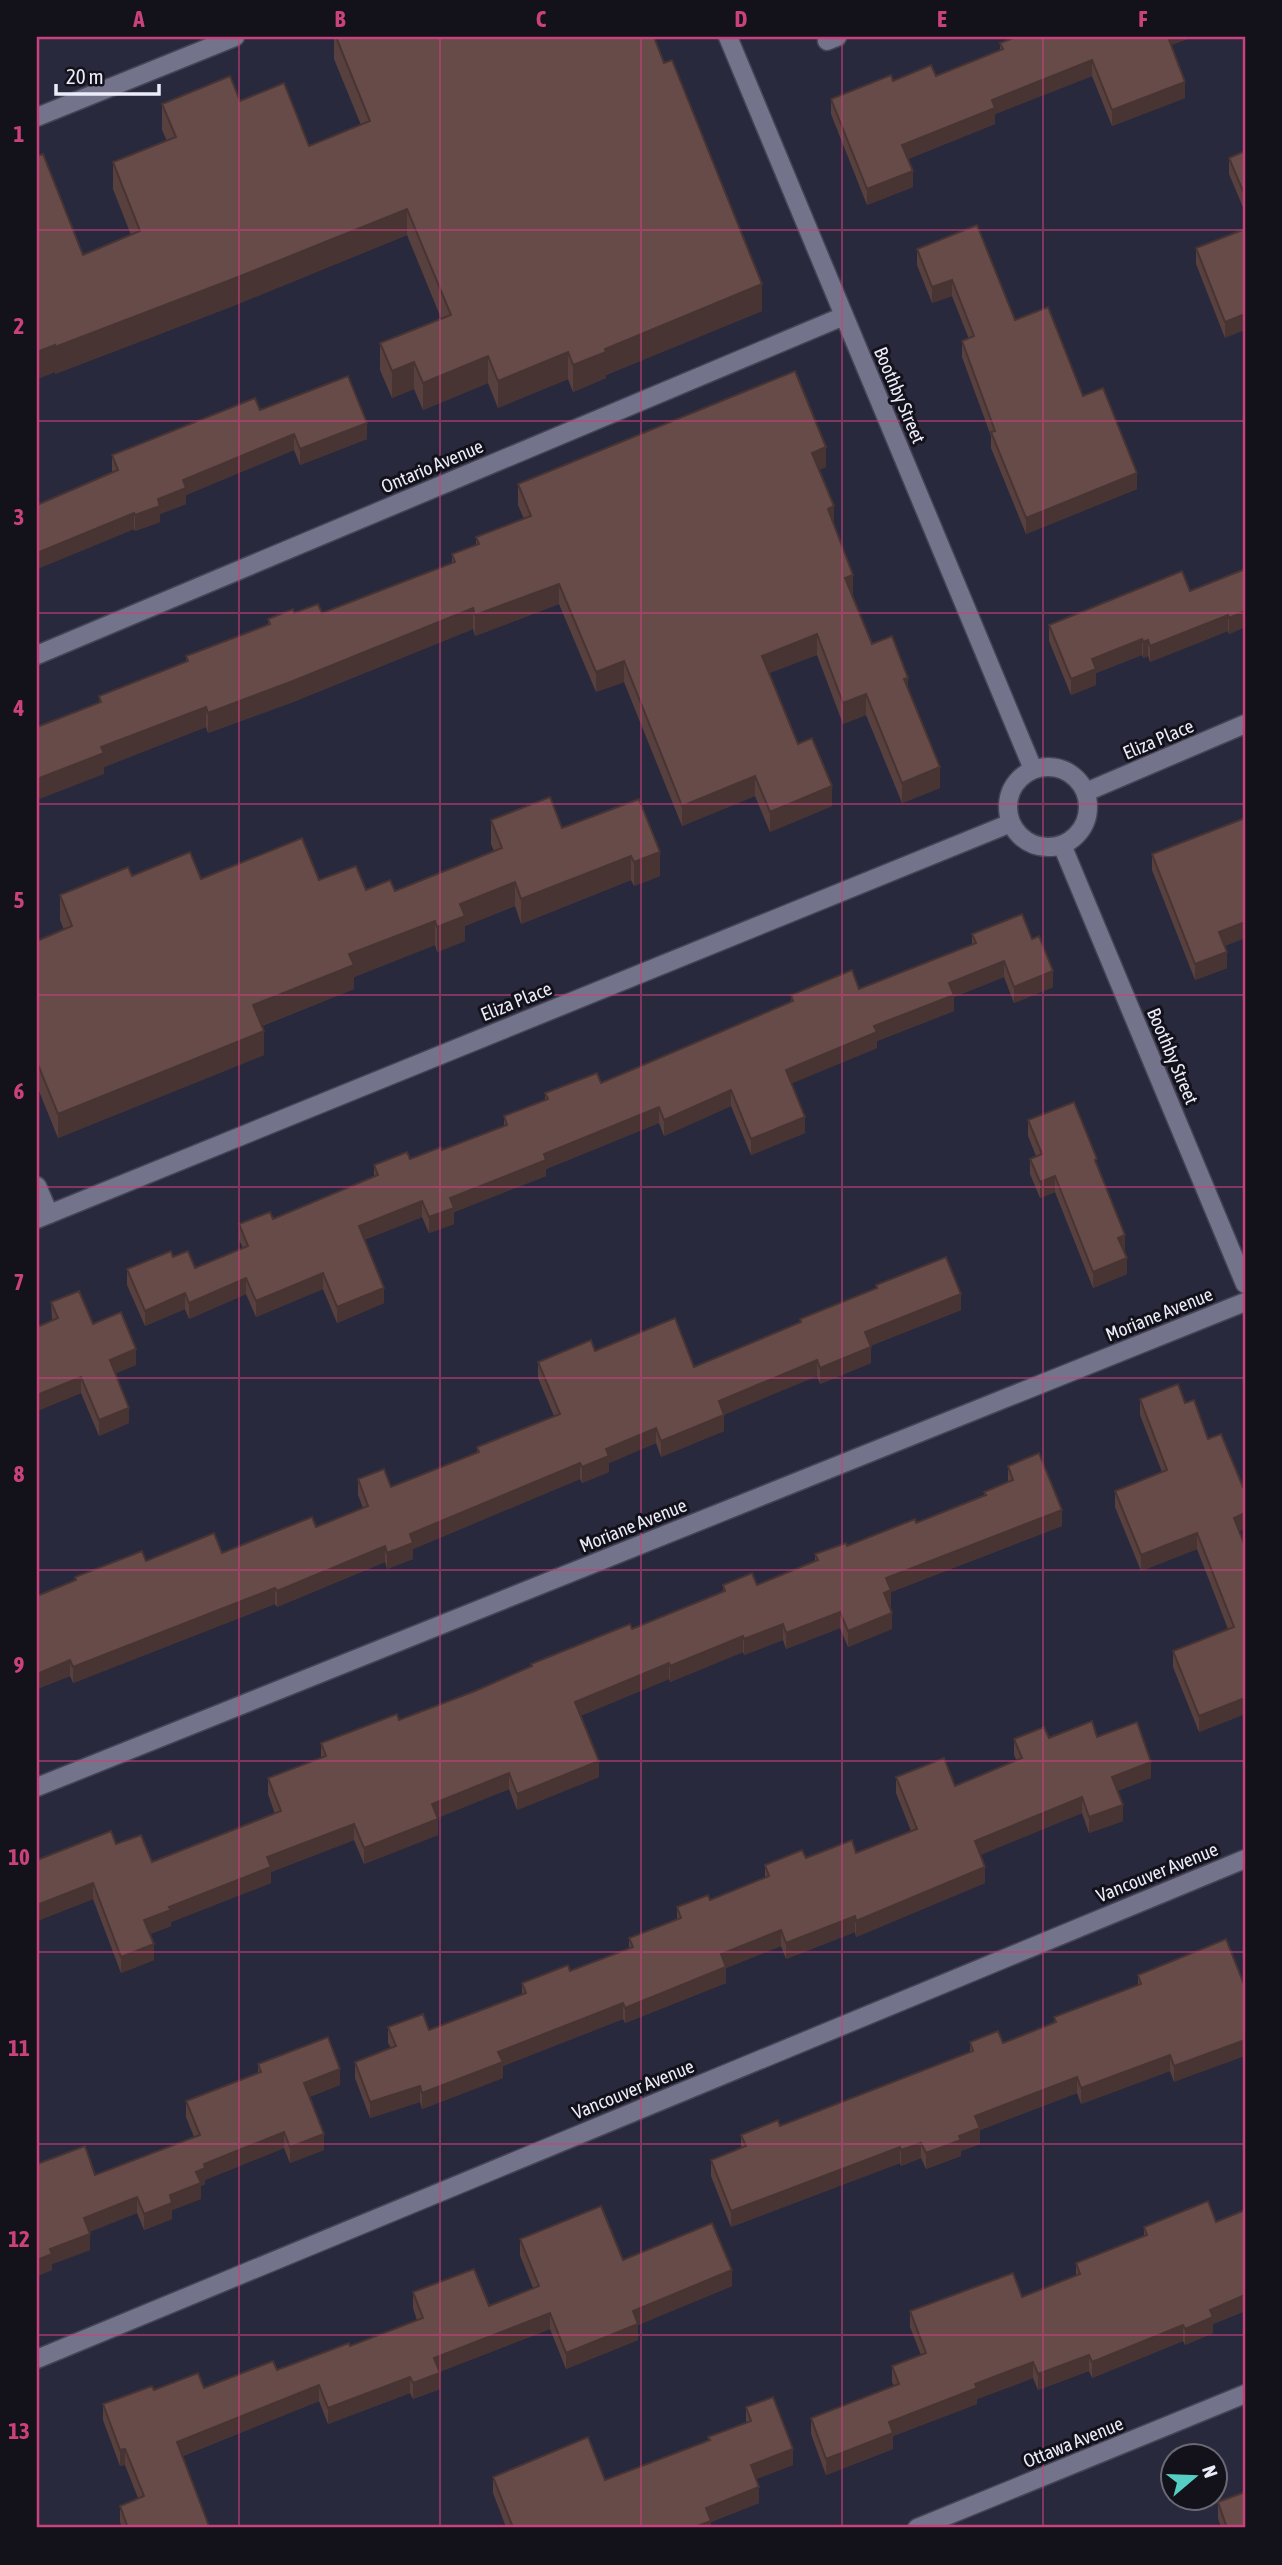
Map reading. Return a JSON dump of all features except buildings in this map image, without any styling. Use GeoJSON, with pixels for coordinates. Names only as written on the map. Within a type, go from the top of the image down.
{"type":"FeatureCollection","features":[{"type":"Feature","properties":{"kind":"street"},"geometry":{"type":"LineString","coordinates":[[37,117],[235,37]]}},
{"type":"Feature","properties":{"kind":"street","name":"Boothby Street"},"geometry":{"type":"LineString","coordinates":[[728,37],[1033,769]]}},
{"type":"Feature","properties":{"kind":"street","name":"Ontario Avenue"},"geometry":{"type":"LineString","coordinates":[[37,655],[844,316]]}},
{"type":"Feature","properties":{"kind":"street","name":"Eliza Place"},"geometry":{"type":"LineString","coordinates":[[1086,792],[1245,724]]}},
{"type":"Feature","properties":{"kind":"street"},"geometry":{"type":"LineString","coordinates":[[1058,767],[1070,772],[1080,781],[1086,792],[1088,817],[1082,829],[1062,845],[1050,847],[1027,841],[1011,823],[1008,810],[1013,786],[1033,769],[1058,767]]}},
{"type":"Feature","properties":{"kind":"street","name":"Eliza Place"},"geometry":{"type":"LineString","coordinates":[[43,1217],[1011,823]]}},
{"type":"Feature","properties":{"kind":"street","name":"Boothby Street"},"geometry":{"type":"LineString","coordinates":[[1062,845],[1245,1283]]}},
{"type":"Feature","properties":{"kind":"street"},"geometry":{"type":"LineString","coordinates":[[37,1186],[43,1217]]}},
{"type":"Feature","properties":{"kind":"street","name":"Moriane Avenue"},"geometry":{"type":"LineString","coordinates":[[37,1787],[1245,1302]]}},
{"type":"Feature","properties":{"kind":"street","name":"Vancouver Avenue"},"geometry":{"type":"LineString","coordinates":[[37,2358],[1245,1859]]}},
{"type":"Feature","properties":{"kind":"street","name":"Ottawa Avenue"},"geometry":{"type":"LineString","coordinates":[[917,2528],[1245,2394]]}}]}
